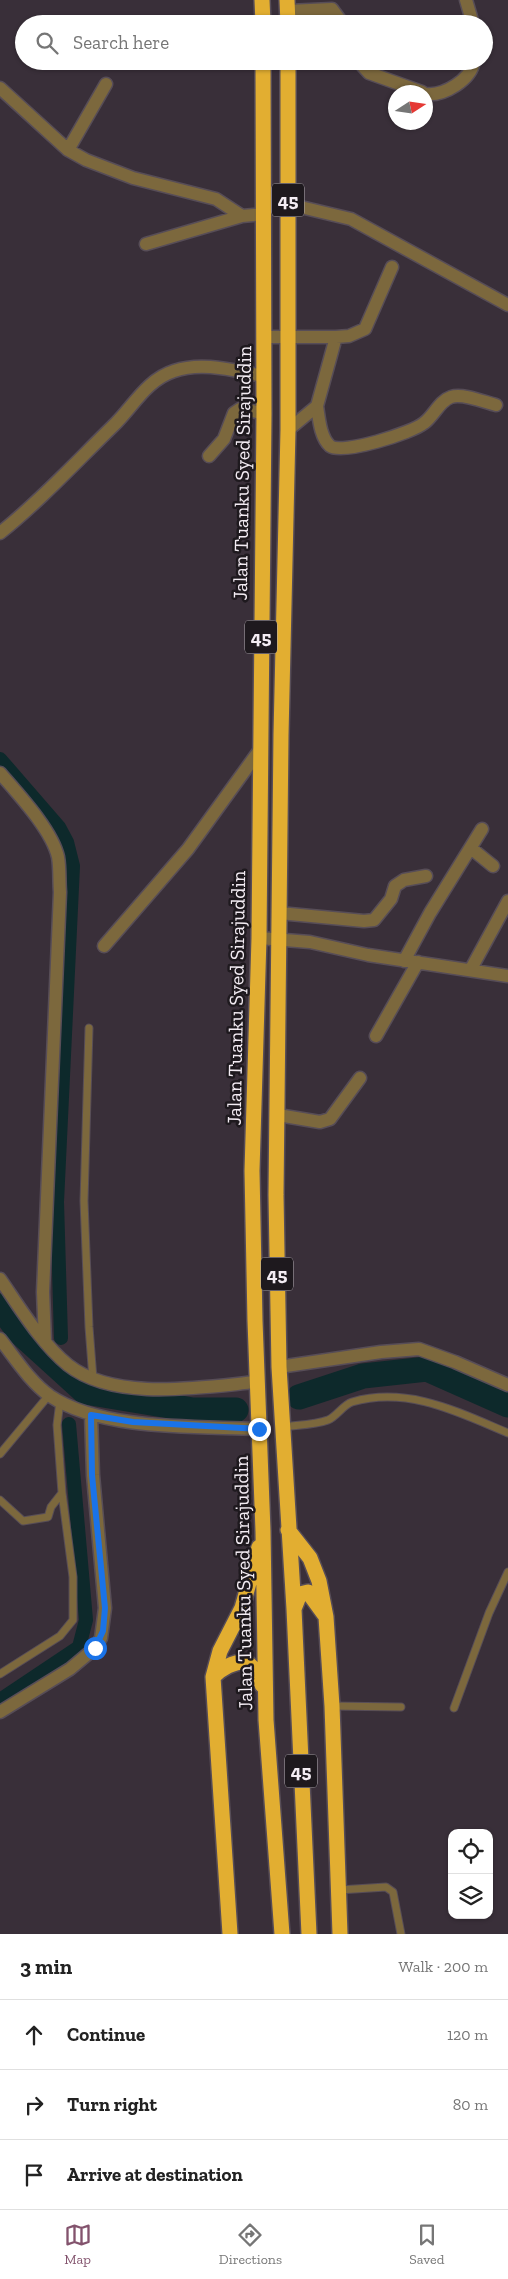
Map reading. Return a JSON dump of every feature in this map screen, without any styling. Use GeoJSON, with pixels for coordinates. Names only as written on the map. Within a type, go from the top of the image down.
{"type":"FeatureCollection","features":[{"type":"Feature","properties":{"kind":"highway"},"geometry":{"type":"LineString","coordinates":[[262,0],[263,15]]}},
{"type":"Feature","properties":{"kind":"highway","name":"Jalan Tuanku Syed Sirajuddin"},"geometry":{"type":"LineString","coordinates":[[263,70],[265,214],[259,751],[259,938],[252,1171],[263,1531],[266,1720],[282,1934]]}},
{"type":"Feature","properties":{"kind":"highway","name":"Jalan Tuanku Syed Sirajuddin"},"geometry":{"type":"LineString","coordinates":[[288,70],[288,430],[278,939],[276,1195],[279,1368],[294,1609],[309,1934]]}},
{"type":"Feature","properties":{"kind":"highway"},"geometry":{"type":"LineString","coordinates":[[288,1530],[310,1558],[316,1573],[326,1617],[332,1706],[340,1934]]}},
{"type":"Feature","properties":{"kind":"highway"},"geometry":{"type":"LineString","coordinates":[[230,1934],[213,1677],[220,1651],[242,1608],[263,1531]]}},
{"type":"Feature","properties":{"kind":"highway"},"geometry":{"type":"LineString","coordinates":[[294,1609],[300,1594],[308,1592],[326,1617]]}},
{"type":"Feature","properties":{"kind":"highway"},"geometry":{"type":"LineString","coordinates":[[213,1677],[222,1668],[234,1662],[246,1661],[260,1675],[266,1720]]}},
{"type":"Feature","properties":{"kind":"street"},"geometry":{"type":"LineString","coordinates":[[466,0],[470,15]]}},
{"type":"Feature","properties":{"kind":"street"},"geometry":{"type":"LineString","coordinates":[[287,12],[332,9],[336,15]]}},
{"type":"Feature","properties":{"kind":"street"},"geometry":{"type":"LineString","coordinates":[[367,70],[370,73],[402,85]]}},
{"type":"Feature","properties":{"kind":"street"},"geometry":{"type":"LineString","coordinates":[[433,93],[444,92],[454,86],[471,70]]}},
{"type":"Feature","properties":{"kind":"street"},"geometry":{"type":"LineString","coordinates":[[68,150],[106,84]]}},
{"type":"Feature","properties":{"kind":"street"},"geometry":{"type":"LineString","coordinates":[[0,88],[68,150],[86,160],[133,178],[216,199],[242,216]]}},
{"type":"Feature","properties":{"kind":"street"},"geometry":{"type":"LineString","coordinates":[[288,204],[351,219],[508,305]]}},
{"type":"Feature","properties":{"kind":"street"},"geometry":{"type":"LineString","coordinates":[[146,244],[242,216],[265,214]]}},
{"type":"Feature","properties":{"kind":"street"},"geometry":{"type":"LineString","coordinates":[[264,337],[349,336],[365,329],[392,267]]}},
{"type":"Feature","properties":{"kind":"street"},"geometry":{"type":"LineString","coordinates":[[336,337],[317,406],[322,432],[330,445],[338,449],[391,437],[416,428],[425,423],[443,401],[452,396],[496,405]]}},
{"type":"Feature","properties":{"kind":"street"},"geometry":{"type":"LineString","coordinates":[[0,533],[31,508],[114,425],[143,390],[173,371],[193,366],[213,367],[264,376]]}},
{"type":"Feature","properties":{"kind":"street"},"geometry":{"type":"LineString","coordinates":[[288,430],[317,406]]}},
{"type":"Feature","properties":{"kind":"street"},"geometry":{"type":"LineString","coordinates":[[209,456],[224,439],[234,413],[240,409],[245,409],[264,414]]}},
{"type":"Feature","properties":{"kind":"street"},"geometry":{"type":"LineString","coordinates":[[104,946],[188,849],[259,751]]}},
{"type":"Feature","properties":{"kind":"street"},"geometry":{"type":"LineString","coordinates":[[0,773],[40,823],[53,843],[58,857],[60,892],[43,1292],[45,1341]]}},
{"type":"Feature","properties":{"kind":"street"},"geometry":{"type":"LineString","coordinates":[[404,961],[430,913],[472,849],[482,829]]}},
{"type":"Feature","properties":{"kind":"street"},"geometry":{"type":"LineString","coordinates":[[472,849],[494,866]]}},
{"type":"Feature","properties":{"kind":"street"},"geometry":{"type":"LineString","coordinates":[[279,913],[364,921],[374,920],[390,899],[396,886],[404,880],[426,876]]}},
{"type":"Feature","properties":{"kind":"street"},"geometry":{"type":"LineString","coordinates":[[471,969],[508,901]]}},
{"type":"Feature","properties":{"kind":"street"},"geometry":{"type":"LineString","coordinates":[[259,938],[310,942],[404,961],[471,969],[508,976]]}},
{"type":"Feature","properties":{"kind":"street"},"geometry":{"type":"LineString","coordinates":[[376,1036],[418,962]]}},
{"type":"Feature","properties":{"kind":"street"},"geometry":{"type":"LineString","coordinates":[[278,1115],[320,1122],[330,1119],[360,1078]]}},
{"type":"Feature","properties":{"kind":"street"},"geometry":{"type":"LineString","coordinates":[[0,1279],[45,1341],[68,1365],[93,1380],[132,1388],[169,1390],[257,1382]]}},
{"type":"Feature","properties":{"kind":"street"},"geometry":{"type":"LineString","coordinates":[[0,1338],[27,1373],[48,1394],[60,1402],[91,1415],[133,1422],[259,1429]]}},
{"type":"Feature","properties":{"kind":"street"},"geometry":{"type":"LineString","coordinates":[[279,1368],[381,1352],[419,1349],[455,1362],[508,1386]]}},
{"type":"Feature","properties":{"kind":"street"},"geometry":{"type":"LineString","coordinates":[[0,1712],[70,1669],[95,1648],[101,1638],[105,1608],[92,1475],[91,1415]]}},
{"type":"Feature","properties":{"kind":"lane"},"geometry":{"type":"LineString","coordinates":[[89,1028],[84,1201],[93,1380]]}},
{"type":"Feature","properties":{"kind":"lane"},"geometry":{"type":"LineString","coordinates":[[0,1454],[48,1394]]}},
{"type":"Feature","properties":{"kind":"lane"},"geometry":{"type":"LineString","coordinates":[[282,1427],[328,1420],[350,1402],[381,1397],[415,1398],[440,1405],[508,1433]]}},
{"type":"Feature","properties":{"kind":"lane"},"geometry":{"type":"LineString","coordinates":[[0,1674],[60,1636],[73,1620],[73,1578],[62,1493],[57,1426],[60,1402]]}},
{"type":"Feature","properties":{"kind":"lane"},"geometry":{"type":"LineString","coordinates":[[0,1500],[23,1521],[37,1520],[48,1517],[51,1507],[62,1493]]}},
{"type":"Feature","properties":{"kind":"lane"},"geometry":{"type":"LineString","coordinates":[[454,1708],[489,1613],[508,1572]]}},
{"type":"Feature","properties":{"kind":"lane"},"geometry":{"type":"LineString","coordinates":[[332,1706],[400,1707]]}},
{"type":"Feature","properties":{"kind":"lane"},"geometry":{"type":"LineString","coordinates":[[338,1890],[386,1887],[393,1892],[401,1934]]}},
{"type":"Feature","properties":{"kind":"waterway"},"geometry":{"type":"LineString","coordinates":[[0,759],[59,827],[67,842],[73,866],[57,1202],[61,1338]]}},
{"type":"Feature","properties":{"kind":"waterway"},"geometry":{"type":"LineString","coordinates":[[0,1306],[19,1332],[85,1392],[193,1410],[236,1410]]}},
{"type":"Feature","properties":{"kind":"waterway"},"geometry":{"type":"LineString","coordinates":[[299,1397],[363,1376],[427,1369],[508,1405]]}},
{"type":"Feature","properties":{"kind":"waterway"},"geometry":{"type":"LineString","coordinates":[[0,1700],[79,1647],[86,1620],[69,1424]]}},
{"type":"Feature","properties":{"kind":"route"},"geometry":{"type":"LineString","coordinates":[[95,1648],[103,1631],[105,1608],[92,1475],[91,1415],[133,1422],[259,1429]]}}]}
